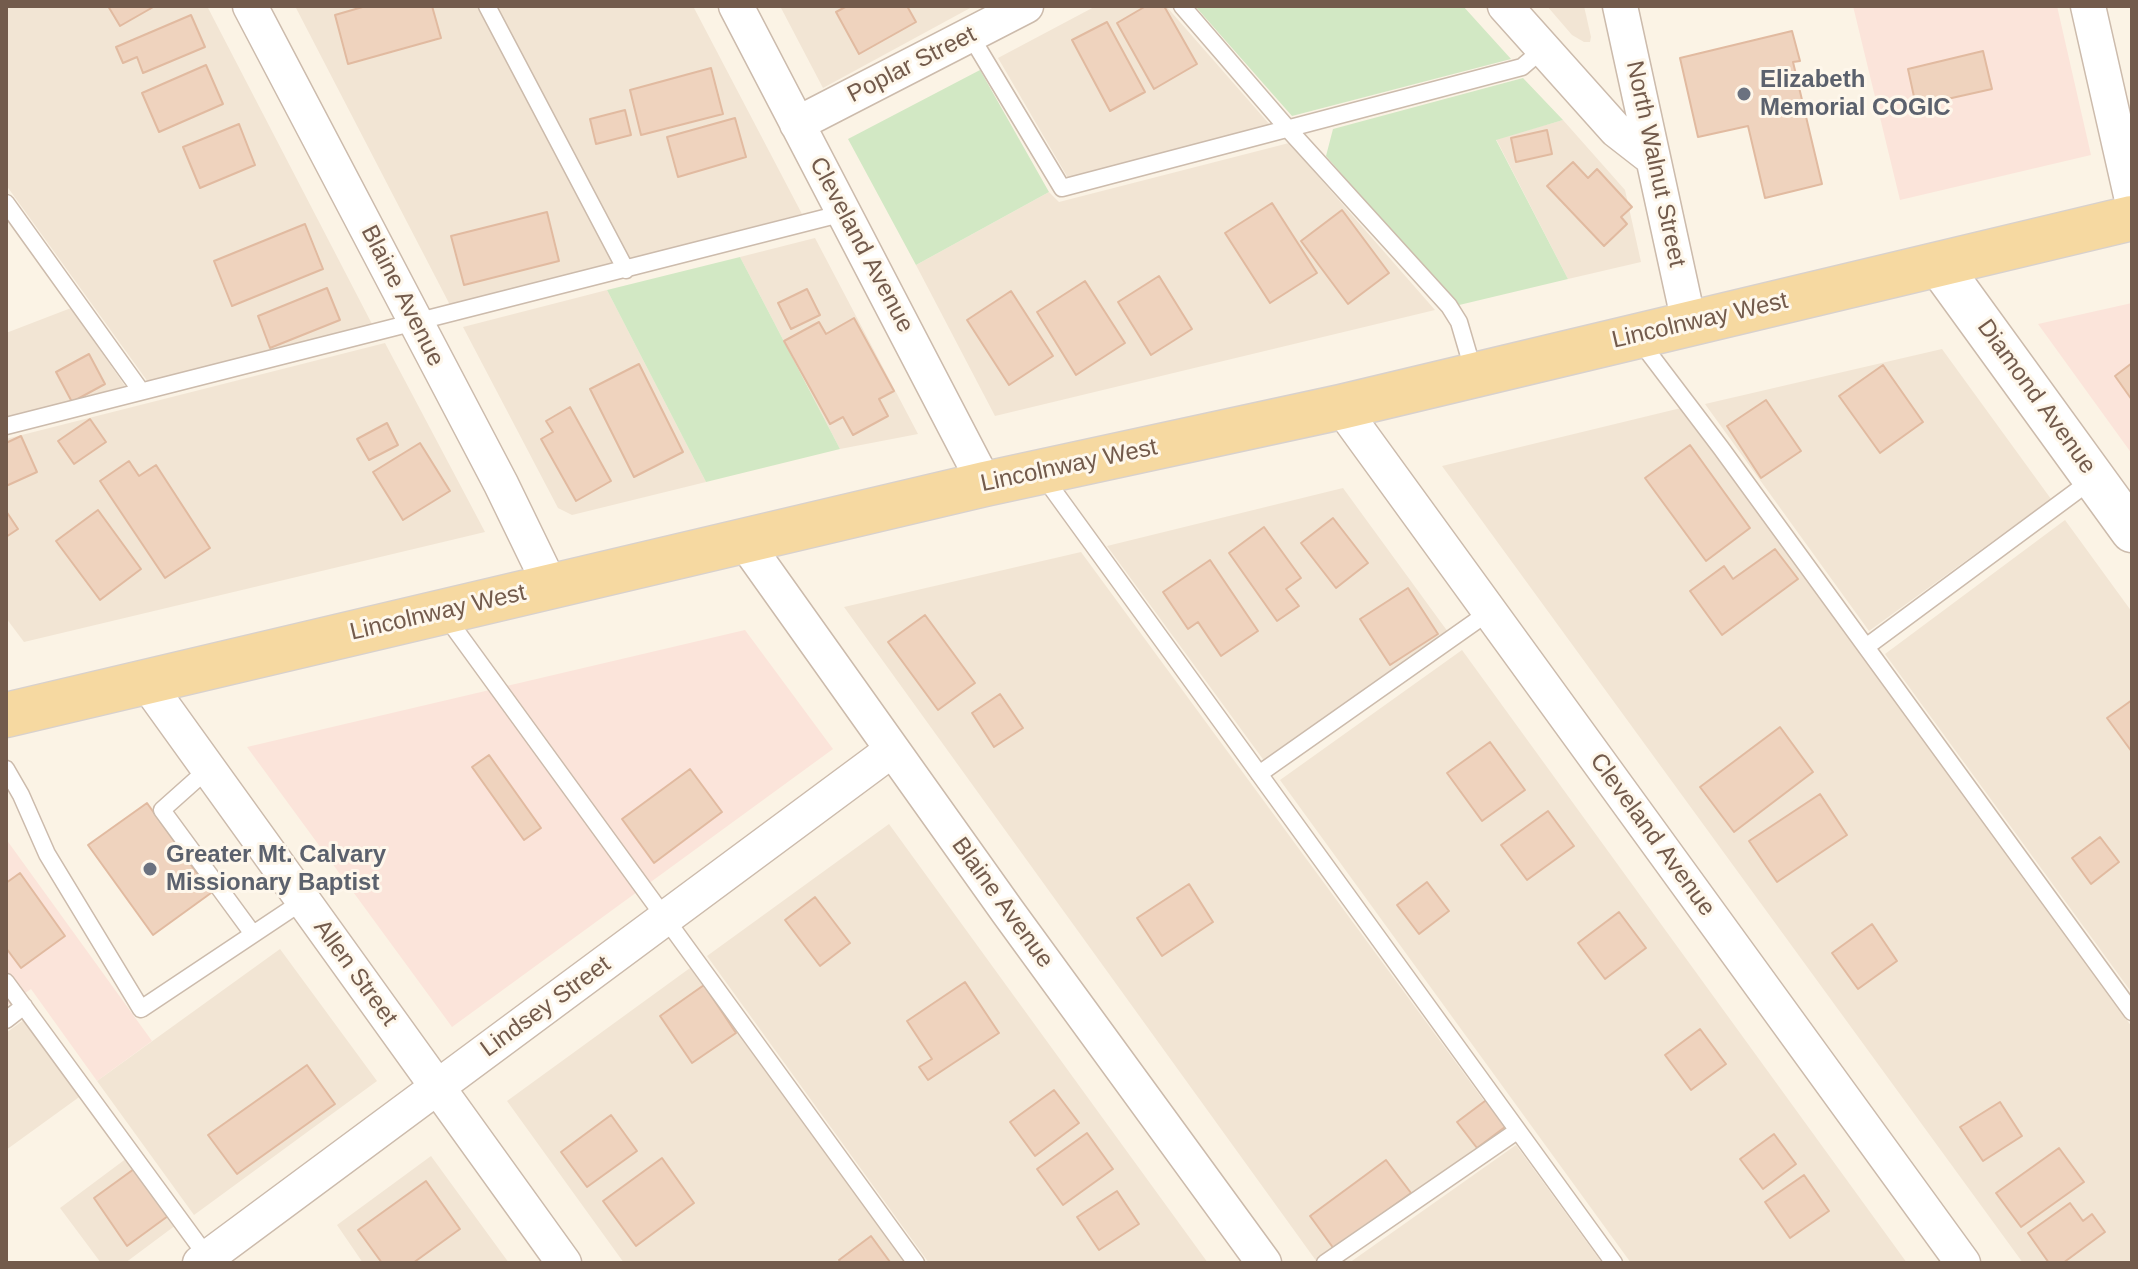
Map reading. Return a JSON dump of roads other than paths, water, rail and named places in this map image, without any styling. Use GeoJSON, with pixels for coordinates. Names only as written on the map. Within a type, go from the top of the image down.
{"type":"FeatureCollection","features":[{"type":"Feature","properties":{"kind":"main road","name":"Lincolnway West"},"geometry":{"type":"LineString","coordinates":[[11,706],[146,682],[985,484],[1341,407],[2132,218]]}},
{"type":"Feature","properties":{"kind":"street","name":"Blaine Avenue"},"geometry":{"type":"LineString","coordinates":[[250,6],[501,484],[551,587]]}},
{"type":"Feature","properties":{"kind":"street","name":"Cleveland Avenue"},"geometry":{"type":"LineString","coordinates":[[736,6],[985,484]]}},
{"type":"Feature","properties":{"kind":"street","name":"Poplar Street"},"geometry":{"type":"LineString","coordinates":[[797,124],[979,22],[1026,6]]}},
{"type":"Feature","properties":{"kind":"street"},"geometry":{"type":"LineString","coordinates":[[1505,6],[1616,130],[1652,158]]}},
{"type":"Feature","properties":{"kind":"street","name":"North Walnut Street"},"geometry":{"type":"LineString","coordinates":[[1620,6],[1689,323]]}},
{"type":"Feature","properties":{"kind":"street"},"geometry":{"type":"LineString","coordinates":[[2088,6],[2132,200]]}},
{"type":"Feature","properties":{"kind":"street","name":"Diamond Avenue"},"geometry":{"type":"LineString","coordinates":[[1939,265],[2132,531]]}},
{"type":"Feature","properties":{"kind":"street","name":"Cleveland Avenue"},"geometry":{"type":"LineString","coordinates":[[1341,407],[1963,1263]]}},
{"type":"Feature","properties":{"kind":"street","name":"Blaine Avenue"},"geometry":{"type":"LineString","coordinates":[[744,541],[1264,1263]]}},
{"type":"Feature","properties":{"kind":"street","name":"Allen Street"},"geometry":{"type":"LineString","coordinates":[[146,682],[564,1263]]}},
{"type":"Feature","properties":{"kind":"street","name":"Lindsey Street"},"geometry":{"type":"LineString","coordinates":[[207,1261],[892,750]]}},
{"type":"Feature","properties":{"kind":"lane"},"geometry":{"type":"LineString","coordinates":[[487,6],[626,270]]}},
{"type":"Feature","properties":{"kind":"lane"},"geometry":{"type":"LineString","coordinates":[[1182,6],[1289,130],[1449,306],[1459,322],[1475,374]]}},
{"type":"Feature","properties":{"kind":"lane"},"geometry":{"type":"LineString","coordinates":[[979,22],[1062,188],[1522,67],[1543,49]]}},
{"type":"Feature","properties":{"kind":"lane"},"geometry":{"type":"LineString","coordinates":[[6,203],[141,391]]}},
{"type":"Feature","properties":{"kind":"lane"},"geometry":{"type":"LineString","coordinates":[[6,426],[844,213]]}},
{"type":"Feature","properties":{"kind":"lane"},"geometry":{"type":"LineString","coordinates":[[1636,336],[2132,1012]]}},
{"type":"Feature","properties":{"kind":"lane"},"geometry":{"type":"LineString","coordinates":[[1040,472],[1614,1263]]}},
{"type":"Feature","properties":{"kind":"lane"},"geometry":{"type":"LineString","coordinates":[[1866,647],[2094,478]]}},
{"type":"Feature","properties":{"kind":"lane"},"geometry":{"type":"LineString","coordinates":[[442,612],[916,1263]]}},
{"type":"Feature","properties":{"kind":"lane"},"geometry":{"type":"LineString","coordinates":[[1259,774],[1489,612]]}},
{"type":"Feature","properties":{"kind":"lane"},"geometry":{"type":"LineString","coordinates":[[6,769],[47,854],[141,1009],[303,901]]}},
{"type":"Feature","properties":{"kind":"lane"},"geometry":{"type":"LineString","coordinates":[[208,769],[162,810],[253,934]]}},
{"type":"Feature","properties":{"kind":"lane"},"geometry":{"type":"LineString","coordinates":[[6,982],[207,1261]]}},
{"type":"Feature","properties":{"kind":"lane"},"geometry":{"type":"LineString","coordinates":[[6,1020],[24,1006]]}},
{"type":"Feature","properties":{"kind":"lane"},"geometry":{"type":"LineString","coordinates":[[1325,1263],[1517,1131]]}},
{"type":"Feature","properties":{"kind":"place","name":"Elizabeth Memorial COGIC"},"geometry":{"type":"Point","coordinates":[1744,94]}},
{"type":"Feature","properties":{"kind":"place","name":"Greater Mt. Calvary Missionary Baptist"},"geometry":{"type":"Point","coordinates":[150,869]}}]}
